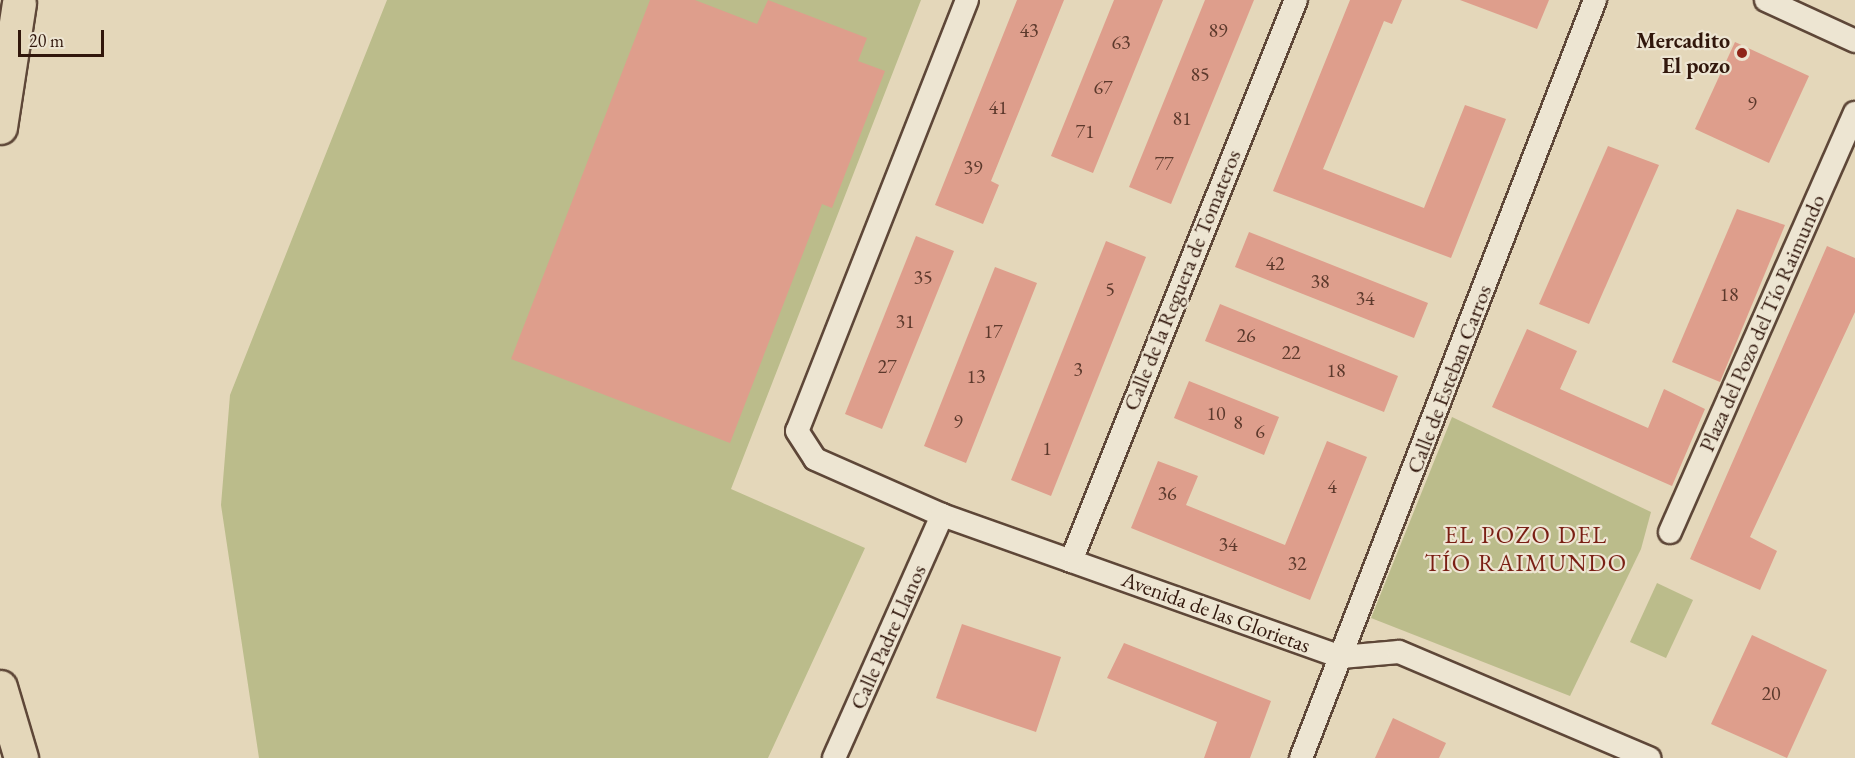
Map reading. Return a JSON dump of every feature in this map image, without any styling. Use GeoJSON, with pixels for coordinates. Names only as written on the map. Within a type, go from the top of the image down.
{"type":"FeatureCollection","features":[{"type":"Feature","properties":{"kind":"highway"},"geometry":{"type":"LineString","coordinates":[[0,74],[20,2]]}},
{"type":"Feature","properties":{"kind":"highway"},"geometry":{"type":"LineString","coordinates":[[0,127],[20,2]]}},
{"type":"Feature","properties":{"kind":"highway"},"geometry":{"type":"LineString","coordinates":[[0,687],[21,758]]}},
{"type":"Feature","properties":{"kind":"street","name":"Avenida de las Glorietas"},"geometry":{"type":"LineString","coordinates":[[967,0],[796,431],[815,459],[942,515],[1341,657],[1399,652],[1649,758]]}},
{"type":"Feature","properties":{"kind":"street","name":"Calle de la Reguera de Tomateros"},"geometry":{"type":"LineString","coordinates":[[1071,561],[1296,0]]}},
{"type":"Feature","properties":{"kind":"street","name":"Calle de Esteban Carros"},"geometry":{"type":"LineString","coordinates":[[1301,758],[1595,0]]}},
{"type":"Feature","properties":{"kind":"street"},"geometry":{"type":"LineString","coordinates":[[1766,0],[1855,41]]}},
{"type":"Feature","properties":{"kind":"street","name":"Plaza del Pozo del Tío Raimundo"},"geometry":{"type":"LineString","coordinates":[[1670,532],[1855,113]]}},
{"type":"Feature","properties":{"kind":"street","name":"Calle Padre Llanos"},"geometry":{"type":"LineString","coordinates":[[834,758],[942,515]]}},
{"type":"Feature","properties":{"kind":"green space"},"geometry":{"type":"Polygon","coordinates":[[[387,0],[921,0],[731,489],[865,548],[768,758],[259,758],[221,505],[230,395],[387,0]]]}},
{"type":"Feature","properties":{"kind":"green space"},"geometry":{"type":"Polygon","coordinates":[[[1452,417],[1651,512],[1641,549],[1570,696],[1371,618],[1452,417]]]}},
{"type":"Feature","properties":{"kind":"green space"},"geometry":{"type":"Polygon","coordinates":[[[1657,583],[1693,600],[1666,658],[1630,642],[1657,583]]]}},
{"type":"Feature","properties":{"kind":"building"},"geometry":{"type":"Polygon","coordinates":[[[650,0],[695,0],[757,24],[768,0],[867,38],[858,61],[885,71],[832,208],[822,204],[730,443],[511,359],[650,0]]]}},
{"type":"Feature","properties":{"kind":"building"},"geometry":{"type":"Polygon","coordinates":[[[1017,0],[1064,0],[991,181],[999,185],[983,224],[935,205],[1017,0]]]}},
{"type":"Feature","properties":{"kind":"building"},"geometry":{"type":"Polygon","coordinates":[[[1114,0],[1163,0],[1093,173],[1051,156],[1114,0]]]}},
{"type":"Feature","properties":{"kind":"building"},"geometry":{"type":"Polygon","coordinates":[[[1205,0],[1254,0],[1171,204],[1129,187],[1205,0]]]}},
{"type":"Feature","properties":{"kind":"building"},"geometry":{"type":"Polygon","coordinates":[[[1350,0],[1402,0],[1392,24],[1384,21],[1323,169],[1424,208],[1465,105],[1506,119],[1451,258],[1273,191],[1350,0]]]}},
{"type":"Feature","properties":{"kind":"building"},"geometry":{"type":"Polygon","coordinates":[[[1460,0],[1549,0],[1537,29],[1460,0]]]}},
{"type":"Feature","properties":{"kind":"building"},"geometry":{"type":"Polygon","coordinates":[[[1735,42],[1809,76],[1769,163],[1695,129],[1735,42]]]}},
{"type":"Feature","properties":{"kind":"building"},"geometry":{"type":"Polygon","coordinates":[[[1608,146],[1659,165],[1589,324],[1539,304],[1608,146]]]}},
{"type":"Feature","properties":{"kind":"building"},"geometry":{"type":"Polygon","coordinates":[[[1737,209],[1785,225],[1720,382],[1672,362],[1737,209]]]}},
{"type":"Feature","properties":{"kind":"building"},"geometry":{"type":"Polygon","coordinates":[[[1249,232],[1428,303],[1414,338],[1235,267],[1249,232]]]}},
{"type":"Feature","properties":{"kind":"building"},"geometry":{"type":"Polygon","coordinates":[[[916,236],[954,251],[882,429],[845,414],[916,236]]]}},
{"type":"Feature","properties":{"kind":"building"},"geometry":{"type":"Polygon","coordinates":[[[1106,241],[1146,257],[1051,496],[1011,480],[1106,241]]]}},
{"type":"Feature","properties":{"kind":"building"},"geometry":{"type":"Polygon","coordinates":[[[1827,246],[1855,258],[1855,312],[1750,537],[1777,551],[1760,590],[1690,559],[1827,246]]]}},
{"type":"Feature","properties":{"kind":"building"},"geometry":{"type":"Polygon","coordinates":[[[995,267],[1037,283],[966,463],[924,446],[995,267]]]}},
{"type":"Feature","properties":{"kind":"building"},"geometry":{"type":"Polygon","coordinates":[[[1220,304],[1398,376],[1384,412],[1205,341],[1220,304]]]}},
{"type":"Feature","properties":{"kind":"building"},"geometry":{"type":"Polygon","coordinates":[[[1527,329],[1577,351],[1560,389],[1648,428],[1664,389],[1705,409],[1672,486],[1492,407],[1527,329]]]}},
{"type":"Feature","properties":{"kind":"building"},"geometry":{"type":"Polygon","coordinates":[[[1189,381],[1279,417],[1264,455],[1174,418],[1189,381]]]}},
{"type":"Feature","properties":{"kind":"building"},"geometry":{"type":"Polygon","coordinates":[[[1327,441],[1367,457],[1310,600],[1131,528],[1158,461],[1198,476],[1186,505],[1285,545],[1327,441]]]}},
{"type":"Feature","properties":{"kind":"building"},"geometry":{"type":"Polygon","coordinates":[[[962,624],[1061,657],[1036,732],[936,698],[962,624]]]}},
{"type":"Feature","properties":{"kind":"building"},"geometry":{"type":"Polygon","coordinates":[[[1752,635],[1827,670],[1787,758],[1711,724],[1752,635]]]}},
{"type":"Feature","properties":{"kind":"building"},"geometry":{"type":"Polygon","coordinates":[[[1124,643],[1271,701],[1250,758],[1204,758],[1217,722],[1107,678],[1124,643]]]}},
{"type":"Feature","properties":{"kind":"building"},"geometry":{"type":"Polygon","coordinates":[[[1393,718],[1446,743],[1439,758],[1375,758],[1393,718]]]}},
{"type":"Feature","properties":{"kind":"place","name":"Mercadito El pozo"},"geometry":{"type":"Point","coordinates":[1742,53]}},
{"type":"Feature","properties":{"kind":"district","name":"EL POZO DEL TÍO RAIMUNDO"},"geometry":{"type":"Point","coordinates":[1526,549]}}]}
